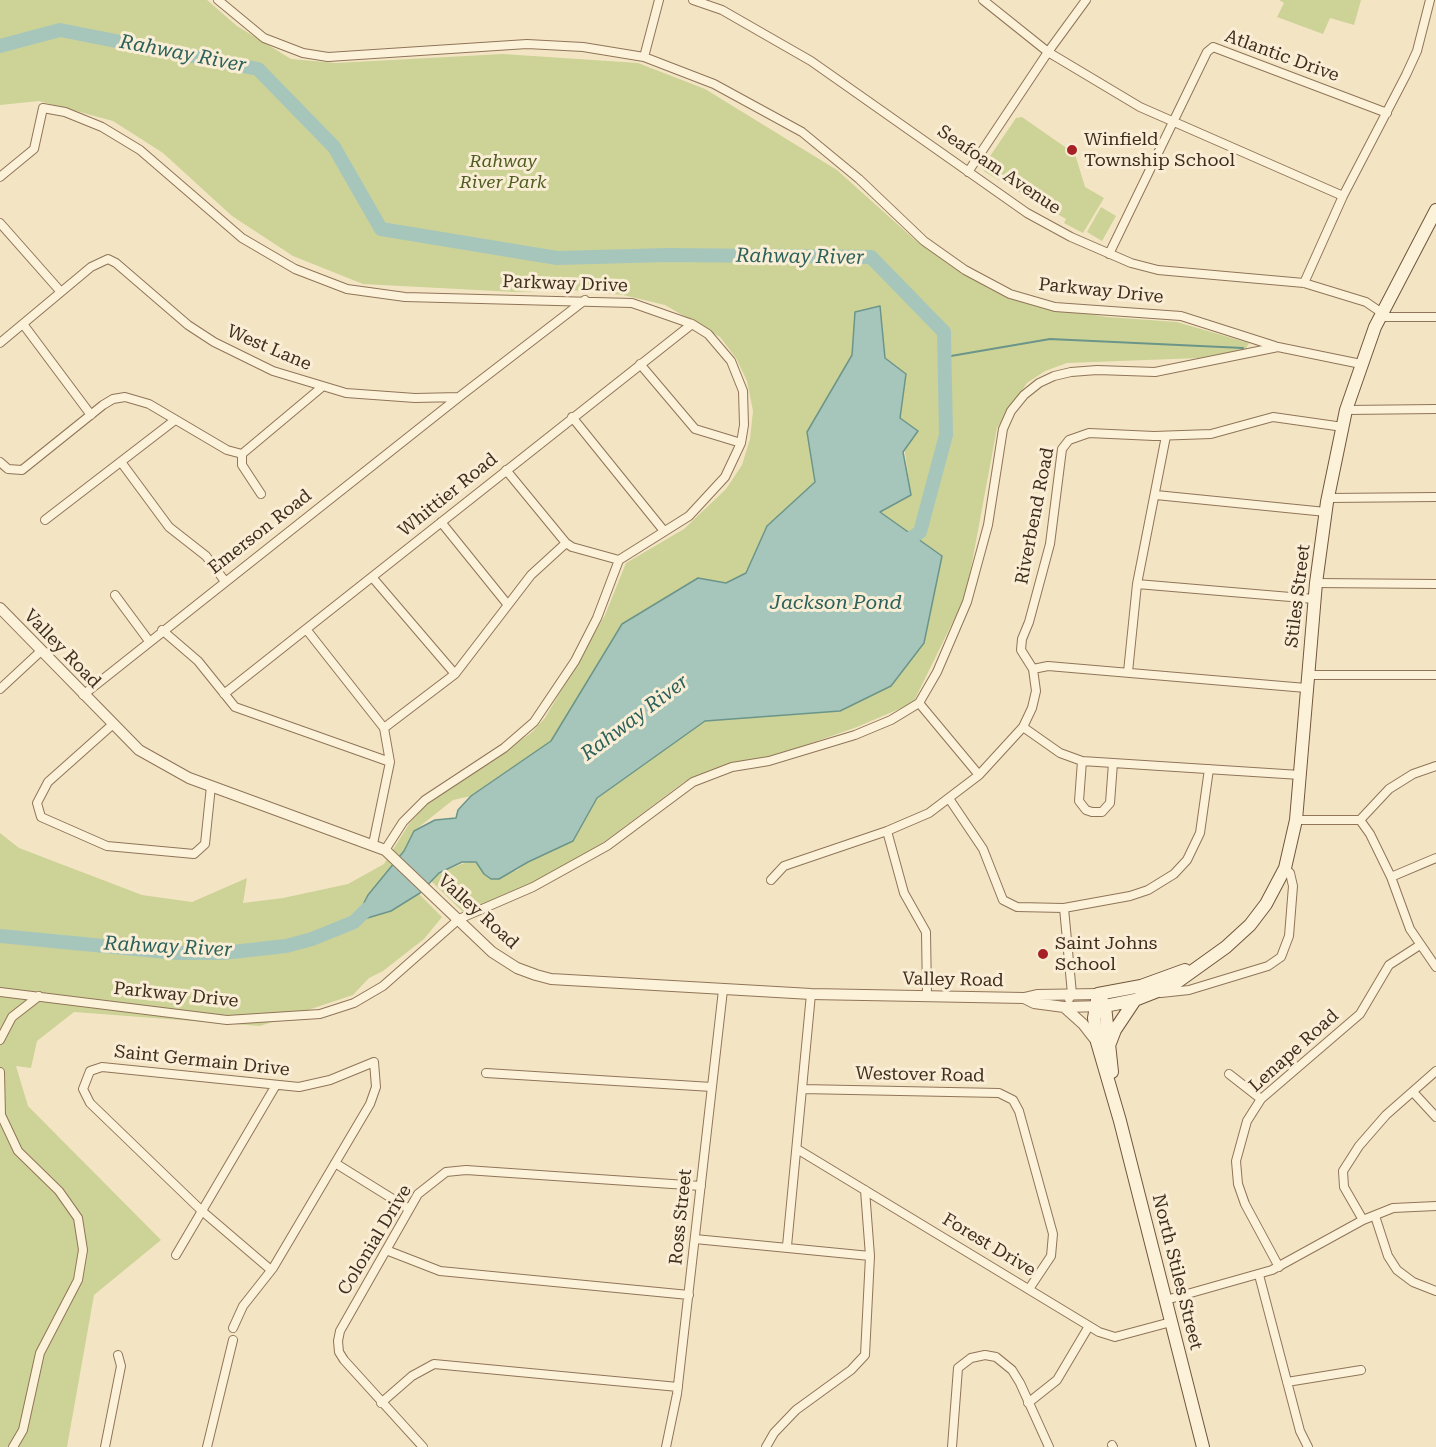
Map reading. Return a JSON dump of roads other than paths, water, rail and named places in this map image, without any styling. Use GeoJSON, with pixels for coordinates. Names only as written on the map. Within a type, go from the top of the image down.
{"type":"FeatureCollection","features":[{"type":"Feature","properties":{"kind":"main road","name":"Stiles Street"},"geometry":{"type":"LineString","coordinates":[[1100,1007],[1135,1000],[1173,985],[1226,947],[1250,925],[1266,904],[1285,868],[1296,820],[1314,599],[1328,498],[1343,427],[1361,363],[1381,315],[1435,215]]}},
{"type":"Feature","properties":{"kind":"main road","name":"Stiles Street"},"geometry":{"type":"LineString","coordinates":[[1098,994],[1141,986],[1195,969]]}},
{"type":"Feature","properties":{"kind":"main road","name":"North Stiles Street"},"geometry":{"type":"LineString","coordinates":[[1098,994],[1103,1045],[1116,1106],[1203,1447]]}},
{"type":"Feature","properties":{"kind":"main road"},"geometry":{"type":"LineString","coordinates":[[1103,1045],[1135,1000]]}},
{"type":"Feature","properties":{"kind":"street","name":"Parkway Drive"},"geometry":{"type":"LineString","coordinates":[[218,0],[264,38],[303,53],[328,57],[527,44],[583,47],[644,57],[714,84],[802,132],[859,178],[924,241],[965,270],[1010,294],[1055,307],[1181,316],[1278,347],[1361,363]]}},
{"type":"Feature","properties":{"kind":"street"},"geometry":{"type":"LineString","coordinates":[[644,57],[659,0]]}},
{"type":"Feature","properties":{"kind":"street","name":"Seafoam Avenue"},"geometry":{"type":"LineString","coordinates":[[693,0],[722,10],[811,61],[1027,213],[1110,254],[1140,265],[1183,274],[1273,278],[1304,283],[1366,302],[1381,315]]}},
{"type":"Feature","properties":{"kind":"street"},"geometry":{"type":"LineString","coordinates":[[983,0],[1048,51],[1092,80],[1172,123],[1343,196]]}},
{"type":"Feature","properties":{"kind":"street"},"geometry":{"type":"LineString","coordinates":[[968,172],[1048,51],[1086,0]]}},
{"type":"Feature","properties":{"kind":"street"},"geometry":{"type":"LineString","coordinates":[[1304,283],[1343,196],[1417,51],[1430,0]]}},
{"type":"Feature","properties":{"kind":"street","name":"Atlantic Drive"},"geometry":{"type":"LineString","coordinates":[[1110,254],[1207,52],[1213,47],[1387,113]]}},
{"type":"Feature","properties":{"kind":"street","name":"Parkway Drive"},"geometry":{"type":"LineString","coordinates":[[0,177],[34,148],[43,108],[65,112],[102,127],[140,150],[242,238],[295,269],[347,289],[405,297],[632,303],[692,324],[722,348],[739,376],[745,407],[741,443],[725,477],[709,497],[684,520],[619,560]]}},
{"type":"Feature","properties":{"kind":"street"},"geometry":{"type":"LineString","coordinates":[[0,223],[61,292]]}},
{"type":"Feature","properties":{"kind":"street","name":"West Lane"},"geometry":{"type":"LineString","coordinates":[[0,342],[91,267],[108,259],[116,263],[188,325],[214,342],[273,371],[322,387],[388,397],[459,397]]}},
{"type":"Feature","properties":{"kind":"street"},"geometry":{"type":"LineString","coordinates":[[459,397],[585,300]]}},
{"type":"Feature","properties":{"kind":"street"},"geometry":{"type":"LineString","coordinates":[[1381,315],[1436,317]]}},
{"type":"Feature","properties":{"kind":"street"},"geometry":{"type":"LineString","coordinates":[[23,324],[91,415]]}},
{"type":"Feature","properties":{"kind":"street","name":"Whittier Road"},"geometry":{"type":"LineString","coordinates":[[224,693],[692,324]]}},
{"type":"Feature","properties":{"kind":"street"},"geometry":{"type":"LineString","coordinates":[[979,776],[920,703],[937,672],[967,602],[988,525],[1003,429],[1011,411],[1024,395],[1054,376],[1097,370],[1155,372],[1278,347]]}},
{"type":"Feature","properties":{"kind":"street"},"geometry":{"type":"LineString","coordinates":[[640,364],[695,429],[741,443]]}},
{"type":"Feature","properties":{"kind":"street"},"geometry":{"type":"LineString","coordinates":[[242,454],[322,387]]}},
{"type":"Feature","properties":{"kind":"street","name":"Emerson Road"},"geometry":{"type":"LineString","coordinates":[[83,695],[224,580],[459,397]]}},
{"type":"Feature","properties":{"kind":"street"},"geometry":{"type":"LineString","coordinates":[[0,462],[8,469],[22,470],[113,399],[125,398],[138,399],[227,450],[242,454]]}},
{"type":"Feature","properties":{"kind":"street"},"geometry":{"type":"LineString","coordinates":[[1347,410],[1436,409]]}},
{"type":"Feature","properties":{"kind":"street"},"geometry":{"type":"LineString","coordinates":[[572,417],[664,531]]}},
{"type":"Feature","properties":{"kind":"street","name":"Riverbend Road"},"geometry":{"type":"LineString","coordinates":[[771,880],[784,866],[886,831],[929,813],[950,800],[979,776],[1023,726],[1032,708],[1036,691],[1033,669],[1021,650],[1022,639],[1029,622],[1050,544],[1064,444],[1074,436],[1089,433],[1166,436],[1211,434],[1273,417],[1343,427]]}},
{"type":"Feature","properties":{"kind":"street"},"geometry":{"type":"LineString","coordinates":[[45,520],[175,420]]}},
{"type":"Feature","properties":{"kind":"street"},"geometry":{"type":"LineString","coordinates":[[1128,672],[1137,584],[1166,436]]}},
{"type":"Feature","properties":{"kind":"street"},"geometry":{"type":"LineString","coordinates":[[242,454],[242,465],[261,494]]}},
{"type":"Feature","properties":{"kind":"street"},"geometry":{"type":"LineString","coordinates":[[121,462],[169,527],[206,556],[224,580]]}},
{"type":"Feature","properties":{"kind":"street"},"geometry":{"type":"LineString","coordinates":[[388,853],[403,822],[425,800],[504,748],[534,722],[575,661],[597,618],[619,560],[572,548],[506,470]]}},
{"type":"Feature","properties":{"kind":"street"},"geometry":{"type":"LineString","coordinates":[[1156,495],[1326,512]]}},
{"type":"Feature","properties":{"kind":"street"},"geometry":{"type":"LineString","coordinates":[[1328,498],[1436,497]]}},
{"type":"Feature","properties":{"kind":"street"},"geometry":{"type":"LineString","coordinates":[[441,522],[508,605]]}},
{"type":"Feature","properties":{"kind":"street"},"geometry":{"type":"LineString","coordinates":[[384,728],[455,674],[537,568],[566,543]]}},
{"type":"Feature","properties":{"kind":"street"},"geometry":{"type":"LineString","coordinates":[[372,577],[455,674]]}},
{"type":"Feature","properties":{"kind":"street"},"geometry":{"type":"LineString","coordinates":[[1137,584],[1314,599]]}},
{"type":"Feature","properties":{"kind":"street"},"geometry":{"type":"LineString","coordinates":[[1316,584],[1436,584]]}},
{"type":"Feature","properties":{"kind":"street"},"geometry":{"type":"LineString","coordinates":[[115,596],[149,641]]}},
{"type":"Feature","properties":{"kind":"street","name":"Valley Road"},"geometry":{"type":"LineString","coordinates":[[0,609],[112,725],[158,763],[211,786],[373,844],[388,853],[505,961],[551,980],[811,994],[1024,998],[1098,994]]}},
{"type":"Feature","properties":{"kind":"street"},"geometry":{"type":"LineString","coordinates":[[306,629],[384,728],[390,762],[373,844]]}},
{"type":"Feature","properties":{"kind":"street"},"geometry":{"type":"LineString","coordinates":[[162,630],[187,650],[235,707],[390,762]]}},
{"type":"Feature","properties":{"kind":"street"},"geometry":{"type":"LineString","coordinates":[[0,689],[40,651]]}},
{"type":"Feature","properties":{"kind":"street"},"geometry":{"type":"LineString","coordinates":[[1033,669],[1048,666],[1306,682],[1436,675]]}},
{"type":"Feature","properties":{"kind":"street","name":"Parkway Drive"},"geometry":{"type":"LineString","coordinates":[[0,992],[227,1020],[320,1014],[354,1003],[383,986],[459,919],[533,887],[607,846],[693,782],[732,767],[768,761],[855,735],[891,720],[920,703]]}},
{"type":"Feature","properties":{"kind":"street"},"geometry":{"type":"LineString","coordinates":[[112,725],[55,773],[37,803],[40,817],[107,846],[194,854],[205,844],[211,786]]}},
{"type":"Feature","properties":{"kind":"street"},"geometry":{"type":"LineString","coordinates":[[1023,726],[1060,753],[1082,761],[1300,775]]}},
{"type":"Feature","properties":{"kind":"street"},"geometry":{"type":"LineString","coordinates":[[1082,761],[1079,801],[1086,810],[1092,812],[1102,812],[1110,803],[1113,763]]}},
{"type":"Feature","properties":{"kind":"street"},"geometry":{"type":"LineString","coordinates":[[1296,820],[1360,820],[1389,789],[1413,774],[1436,766]]}},
{"type":"Feature","properties":{"kind":"street"},"geometry":{"type":"LineString","coordinates":[[950,800],[983,849],[1003,900],[1017,907],[1064,908],[1130,896],[1148,890],[1174,874],[1192,851],[1200,833],[1209,769]]}},
{"type":"Feature","properties":{"kind":"street"},"geometry":{"type":"LineString","coordinates":[[1360,820],[1370,834],[1391,877],[1410,929],[1436,967]]}},
{"type":"Feature","properties":{"kind":"street"},"geometry":{"type":"LineString","coordinates":[[886,831],[904,893],[927,932],[927,996]]}},
{"type":"Feature","properties":{"kind":"street"},"geometry":{"type":"LineString","coordinates":[[1391,877],[1436,858]]}},
{"type":"Feature","properties":{"kind":"street"},"geometry":{"type":"LineString","coordinates":[[1152,994],[1189,990],[1268,966],[1281,957],[1289,936],[1293,886],[1290,873],[1285,868]]}},
{"type":"Feature","properties":{"kind":"street"},"geometry":{"type":"LineString","coordinates":[[1064,908],[1072,994],[1064,1007],[1103,1045]]}},
{"type":"Feature","properties":{"kind":"street","name":"Lenape Road"},"geometry":{"type":"LineString","coordinates":[[1279,1267],[1245,1204],[1239,1184],[1236,1161],[1240,1137],[1247,1121],[1261,1099],[1360,1014],[1389,965],[1420,945]]}},
{"type":"Feature","properties":{"kind":"street","name":"Ross Street"},"geometry":{"type":"LineString","coordinates":[[666,1447],[678,1387],[723,990]]}},
{"type":"Feature","properties":{"kind":"street"},"geometry":{"type":"LineString","coordinates":[[787,1246],[811,994]]}},
{"type":"Feature","properties":{"kind":"street"},"geometry":{"type":"LineString","coordinates":[[0,1040],[12,1017],[39,996]]}},
{"type":"Feature","properties":{"kind":"street","name":"Valley Road"},"geometry":{"type":"LineString","coordinates":[[1024,998],[1034,1003],[1064,1007],[1100,1007]]}},
{"type":"Feature","properties":{"kind":"street","name":"Saint Germain Drive"},"geometry":{"type":"LineString","coordinates":[[271,1270],[202,1211],[90,1103],[82,1089],[86,1076],[102,1067],[299,1088],[314,1085],[374,1062],[376,1087],[370,1104],[335,1163]]}},
{"type":"Feature","properties":{"kind":"street"},"geometry":{"type":"LineString","coordinates":[[1363,1220],[1342,1182],[1343,1171],[1366,1138],[1436,1071]]}},
{"type":"Feature","properties":{"kind":"street"},"geometry":{"type":"LineString","coordinates":[[0,1072],[1,1115],[18,1150],[58,1191],[78,1218],[83,1250],[78,1280],[40,1353],[22,1430],[13,1447]]}},
{"type":"Feature","properties":{"kind":"street"},"geometry":{"type":"LineString","coordinates":[[486,1073],[712,1087]]}},
{"type":"Feature","properties":{"kind":"street"},"geometry":{"type":"LineString","coordinates":[[1228,1074],[1261,1099]]}},
{"type":"Feature","properties":{"kind":"street"},"geometry":{"type":"LineString","coordinates":[[176,1255],[276,1086]]}},
{"type":"Feature","properties":{"kind":"street","name":"Westover Road"},"geometry":{"type":"LineString","coordinates":[[802,1089],[999,1093],[1013,1100],[1019,1111],[1053,1234],[1051,1256],[1029,1289]]}},
{"type":"Feature","properties":{"kind":"street"},"geometry":{"type":"LineString","coordinates":[[1413,1092],[1436,1117]]}},
{"type":"Feature","properties":{"kind":"street","name":"Forest Drive"},"geometry":{"type":"LineString","coordinates":[[796,1149],[1089,1326],[1115,1337],[1171,1322]]}},
{"type":"Feature","properties":{"kind":"street"},"geometry":{"type":"LineString","coordinates":[[233,1328],[243,1306],[271,1270],[335,1163],[409,1209]]}},
{"type":"Feature","properties":{"kind":"street","name":"Colonial Drive"},"geometry":{"type":"LineString","coordinates":[[423,1447],[344,1360],[339,1352],[338,1341],[340,1331],[418,1194],[446,1172],[455,1171],[701,1186]]}},
{"type":"Feature","properties":{"kind":"street"},"geometry":{"type":"LineString","coordinates":[[766,1447],[774,1433],[796,1410],[850,1370],[865,1355],[870,1256],[865,1190]]}},
{"type":"Feature","properties":{"kind":"street"},"geometry":{"type":"LineString","coordinates":[[1166,1300],[1259,1275],[1279,1267],[1363,1220],[1394,1208],[1436,1206]]}},
{"type":"Feature","properties":{"kind":"street"},"geometry":{"type":"LineString","coordinates":[[1375,1216],[1388,1256],[1397,1269],[1413,1282],[1436,1291]]}},
{"type":"Feature","properties":{"kind":"street"},"geometry":{"type":"LineString","coordinates":[[695,1239],[787,1246],[870,1256]]}},
{"type":"Feature","properties":{"kind":"street"},"geometry":{"type":"LineString","coordinates":[[386,1250],[440,1271],[688,1295]]}},
{"type":"Feature","properties":{"kind":"street"},"geometry":{"type":"LineString","coordinates":[[1259,1275],[1300,1431],[1308,1447]]}},
{"type":"Feature","properties":{"kind":"street"},"geometry":{"type":"LineString","coordinates":[[1028,1403],[1057,1380],[1089,1326]]}},
{"type":"Feature","properties":{"kind":"street"},"geometry":{"type":"LineString","coordinates":[[207,1447],[233,1340]]}},
{"type":"Feature","properties":{"kind":"street"},"geometry":{"type":"LineString","coordinates":[[105,1447],[121,1366],[118,1355]]}},
{"type":"Feature","properties":{"kind":"street"},"geometry":{"type":"LineString","coordinates":[[952,1447],[958,1368],[971,1358],[985,1355],[1004,1363],[1020,1383],[1049,1447]]}},
{"type":"Feature","properties":{"kind":"street"},"geometry":{"type":"LineString","coordinates":[[381,1403],[411,1376],[434,1364],[678,1387]]}},
{"type":"Feature","properties":{"kind":"street"},"geometry":{"type":"LineString","coordinates":[[1287,1382],[1361,1370]]}},
{"type":"Feature","properties":{"kind":"water","name":"Jackson Pond"},"geometry":{"type":"Polygon","coordinates":[[[880,306],[885,358],[906,374],[900,418],[918,431],[903,452],[911,495],[880,512],[942,556],[924,643],[891,686],[840,711],[705,721],[597,798],[573,841],[528,862],[499,879],[491,879],[484,874],[476,862],[462,862],[439,873],[420,893],[391,911],[354,922],[368,895],[404,851],[414,831],[435,820],[456,818],[458,810],[471,796],[551,741],[622,624],[698,578],[726,583],[746,573],[767,526],[815,482],[807,432],[852,355],[855,312],[880,306]]]}},
{"type":"Feature","properties":{"kind":"waterway","name":"Rahway River"},"geometry":{"type":"LineString","coordinates":[[0,46],[60,30],[258,69],[334,147],[381,229],[557,258],[668,255],[871,257],[944,332],[946,435],[920,532],[899,546]]}},
{"type":"Feature","properties":{"kind":"waterway"},"geometry":{"type":"LineString","coordinates":[[945,357],[1050,339],[1243,348]]}},
{"type":"Feature","properties":{"kind":"waterway","name":"Rahway River"},"geometry":{"type":"LineString","coordinates":[[0,936],[177,953],[223,953],[286,946],[312,939],[354,922],[367,909]]}},
{"type":"Feature","properties":{"kind":"place","name":"Winfield Township School"},"geometry":{"type":"Point","coordinates":[1072,150]}},
{"type":"Feature","properties":{"kind":"place","name":"Saint Johns School"},"geometry":{"type":"Point","coordinates":[1043,954]}},
{"type":"Feature","properties":{"kind":"park label","name":"Rahway River Park"},"geometry":{"type":"Point","coordinates":[503,172]}}]}
